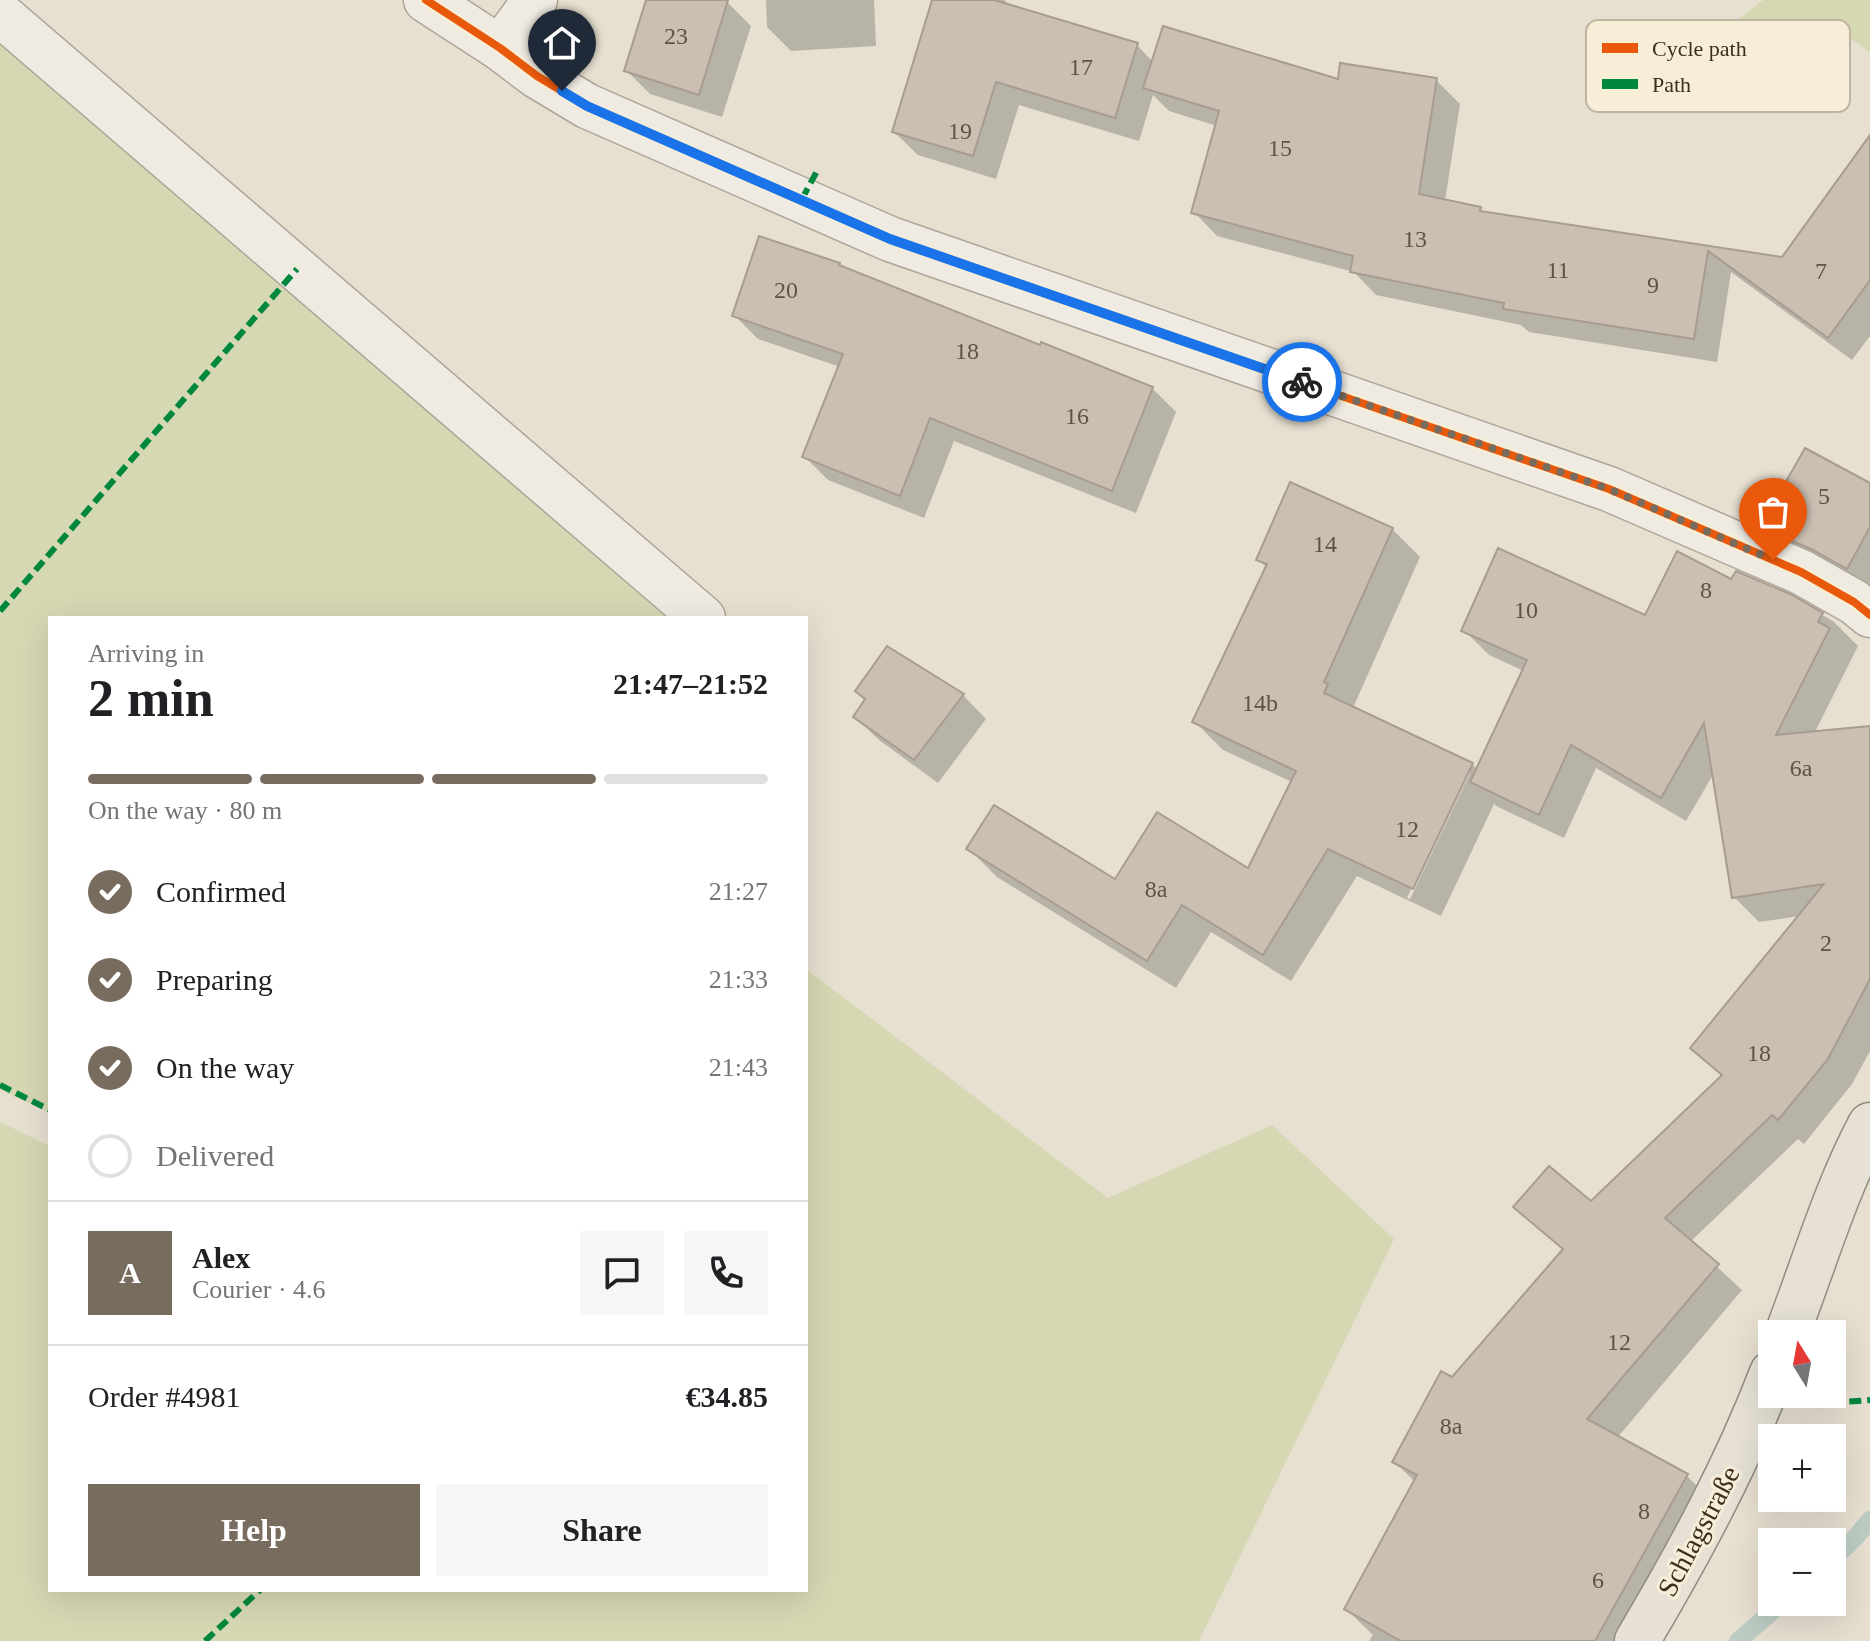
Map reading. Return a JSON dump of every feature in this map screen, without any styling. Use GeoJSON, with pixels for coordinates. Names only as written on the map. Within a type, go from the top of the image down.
{"type":"FeatureCollection","features":[{"type":"Feature","properties":{"kind":"main road"},"geometry":{"type":"LineString","coordinates":[[1792,1320],[1840,1192],[1870,1125]]}},
{"type":"Feature","properties":{"kind":"main road","name":"Schlagstraße"},"geometry":{"type":"LineString","coordinates":[[1637,1641],[1713,1506],[1759,1408]]}},
{"type":"Feature","properties":{"kind":"street"},"geometry":{"type":"LineString","coordinates":[[426,0],[537,76],[587,106],[890,239],[1609,489],[1801,572],[1854,602],[1870,615]]}},
{"type":"Feature","properties":{"kind":"street"},"geometry":{"type":"LineString","coordinates":[[500,48],[535,0]]}},
{"type":"Feature","properties":{"kind":"street"},"geometry":{"type":"LineString","coordinates":[[0,14],[701,616]]}},
{"type":"Feature","properties":{"kind":"green space"},"geometry":{"type":"Polygon","coordinates":[[[1763,0],[1870,0],[1870,52],[1850,38],[1850,20],[1737,20],[1763,0]]]}},
{"type":"Feature","properties":{"kind":"green space"},"geometry":{"type":"Polygon","coordinates":[[[0,39],[669,616],[48,616],[48,1112],[0,1090],[0,39]]]}},
{"type":"Feature","properties":{"kind":"green space"},"geometry":{"type":"Polygon","coordinates":[[[808,971],[1108,1198],[1272,1125],[1394,1239],[1199,1641],[0,1641],[0,1122],[48,1145],[48,1592],[808,1592],[808,971]]]}},
{"type":"Feature","properties":{"kind":"building"},"geometry":{"type":"Polygon","coordinates":[[[646,0],[728,0],[699,95],[624,71],[646,0]]]}},
{"type":"Feature","properties":{"kind":"building"},"geometry":{"type":"Polygon","coordinates":[[[932,0],[994,0],[1138,43],[1115,118],[996,82],[973,156],[892,132],[932,0]]]}},
{"type":"Feature","properties":{"kind":"building"},"geometry":{"type":"Polygon","coordinates":[[[1163,26],[1338,79],[1340,63],[1437,78],[1419,194],[1481,207],[1480,211],[1782,257],[1870,135],[1870,280],[1828,338],[1708,251],[1694,339],[1503,309],[1504,303],[1350,272],[1353,256],[1191,213],[1219,111],[1143,88],[1163,26]]]}},
{"type":"Feature","properties":{"kind":"building"},"geometry":{"type":"Polygon","coordinates":[[[759,236],[840,263],[1040,345],[1041,342],[1153,387],[1112,491],[930,418],[900,496],[802,457],[843,354],[732,316],[759,236]]]}},
{"type":"Feature","properties":{"kind":"building"},"geometry":{"type":"Polygon","coordinates":[[[1805,448],[1870,483],[1870,527],[1847,569],[1760,527],[1805,448]]]}},
{"type":"Feature","properties":{"kind":"building"},"geometry":{"type":"Polygon","coordinates":[[[1290,482],[1393,528],[1324,682],[1328,684],[1324,693],[1473,763],[1413,889],[1328,849],[1263,955],[1182,905],[1147,961],[966,849],[994,805],[1115,879],[1157,812],[1248,868],[1296,771],[1192,722],[1267,564],[1256,560],[1290,482]]]}},
{"type":"Feature","properties":{"kind":"building"},"geometry":{"type":"Polygon","coordinates":[[[1498,548],[1645,615],[1677,551],[1731,579],[1736,571],[1790,594],[1823,613],[1818,622],[1830,628],[1776,735],[1870,726],[1870,979],[1828,1059],[1778,1120],[1772,1115],[1665,1218],[1719,1264],[1587,1419],[1688,1474],[1595,1641],[1401,1641],[1344,1609],[1417,1475],[1392,1462],[1441,1371],[1452,1377],[1563,1249],[1513,1207],[1549,1166],[1591,1201],[1722,1075],[1690,1048],[1824,884],[1732,898],[1704,723],[1661,798],[1571,745],[1539,815],[1470,782],[1527,660],[1461,631],[1498,548]]]}},
{"type":"Feature","properties":{"kind":"building"},"geometry":{"type":"Polygon","coordinates":[[[887,646],[964,694],[914,760],[853,717],[865,699],[855,691],[887,646]]]}},
{"type":"Feature","properties":{"kind":"waterway"},"geometry":{"type":"LineString","coordinates":[[1846,1546],[1870,1520]]}},
{"type":"Feature","properties":{"kind":"waterway"},"geometry":{"type":"LineString","coordinates":[[1738,1641],[1767,1616]]}},
{"type":"Feature","properties":{"kind":"marked path"},"geometry":{"type":"LineString","coordinates":[[802,199],[817,171]]}},
{"type":"Feature","properties":{"kind":"marked path"},"geometry":{"type":"LineString","coordinates":[[0,611],[297,269]]}},
{"type":"Feature","properties":{"kind":"marked path"},"geometry":{"type":"LineString","coordinates":[[0,1085],[48,1109]]}},
{"type":"Feature","properties":{"kind":"marked path"},"geometry":{"type":"LineString","coordinates":[[1846,1402],[1870,1400]]}},
{"type":"Feature","properties":{"kind":"marked path"},"geometry":{"type":"LineString","coordinates":[[205,1641],[258,1592]]}},
{"type":"Feature","properties":{"kind":"cycle path"},"geometry":{"type":"LineString","coordinates":[[426,0],[537,76],[587,106],[890,239],[1609,489],[1801,572],[1854,602],[1870,615]]}},
{"type":"Feature","properties":{"kind":"way so far"},"geometry":{"type":"LineString","coordinates":[[1302,382],[1609,489],[1773,560]]}},
{"type":"Feature","properties":{"kind":"route"},"geometry":{"type":"LineString","coordinates":[[562,91],[587,106],[890,239],[1302,382]]}}]}
